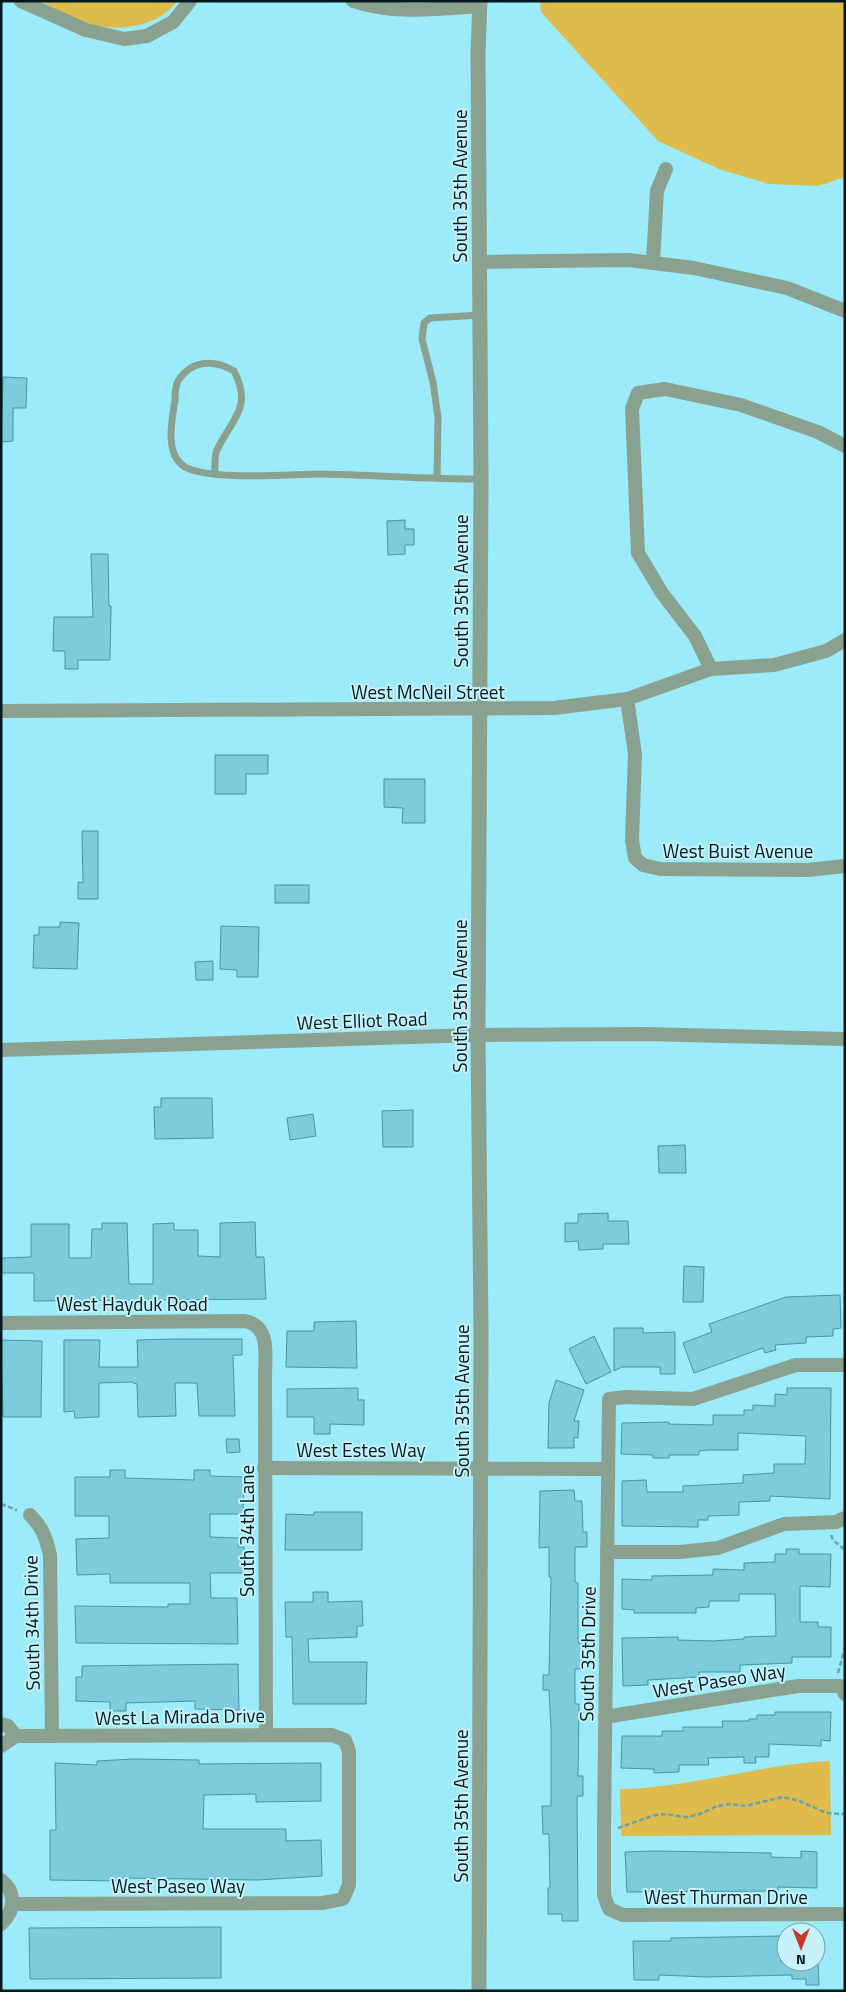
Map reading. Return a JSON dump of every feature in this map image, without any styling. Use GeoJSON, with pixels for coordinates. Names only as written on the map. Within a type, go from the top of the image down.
{"type":"FeatureCollection","features":[{"type":"Feature","properties":{"kind":"street"},"geometry":{"type":"LineString","coordinates":[[22,1],[86,30],[124,39],[147,36],[174,22],[190,1]]}},
{"type":"Feature","properties":{"kind":"street"},"geometry":{"type":"LineString","coordinates":[[353,1],[366,6],[400,10],[480,4]]}},
{"type":"Feature","properties":{"kind":"street","name":"South 35th Avenue"},"geometry":{"type":"LineString","coordinates":[[479,1991],[481,1468],[478,1035],[481,479],[478,52],[480,4]]}},
{"type":"Feature","properties":{"kind":"street"},"geometry":{"type":"LineString","coordinates":[[653,263],[657,191],[666,169]]}},
{"type":"Feature","properties":{"kind":"street"},"geometry":{"type":"LineString","coordinates":[[480,262],[629,260],[694,268],[788,288],[845,311]]}},
{"type":"Feature","properties":{"kind":"street"},"geometry":{"type":"LineString","coordinates":[[711,669],[695,636],[662,594],[638,553],[632,409],[638,393],[665,389],[741,405],[818,432],[845,446]]}},
{"type":"Feature","properties":{"kind":"street","name":"West McNeil Street"},"geometry":{"type":"LineString","coordinates":[[1,711],[480,710],[554,708],[627,699],[711,669],[774,665],[826,651],[845,640]]}},
{"type":"Feature","properties":{"kind":"street","name":"West Buist Avenue"},"geometry":{"type":"LineString","coordinates":[[627,699],[635,754],[632,840],[635,858],[643,866],[660,869],[808,870],[845,866]]}},
{"type":"Feature","properties":{"kind":"street","name":"West Elliot Road"},"geometry":{"type":"LineString","coordinates":[[1,1050],[478,1035],[646,1034],[845,1039]]}},
{"type":"Feature","properties":{"kind":"street","name":"West Hayduk Road"},"geometry":{"type":"LineString","coordinates":[[1,1323],[244,1321],[254,1323],[260,1328]]}},
{"type":"Feature","properties":{"kind":"street","name":"South 34th Lane"},"geometry":{"type":"LineString","coordinates":[[260,1328],[264,1335],[265,1347],[266,1734]]}},
{"type":"Feature","properties":{"kind":"street","name":"South 35th Drive"},"geometry":{"type":"LineString","coordinates":[[609,1909],[604,1895],[604,1717],[609,1399],[626,1397],[693,1399],[796,1365],[845,1365]]}},
{"type":"Feature","properties":{"kind":"street","name":"West Estes Way"},"geometry":{"type":"LineString","coordinates":[[264,1468],[608,1469]]}},
{"type":"Feature","properties":{"kind":"street","name":"South 34th Drive"},"geometry":{"type":"LineString","coordinates":[[30,1515],[41,1526],[50,1555],[52,1736]]}},
{"type":"Feature","properties":{"kind":"street"},"geometry":{"type":"LineString","coordinates":[[607,1552],[680,1552],[718,1548],[784,1524],[836,1522],[845,1518]]}},
{"type":"Feature","properties":{"kind":"street","name":"West Paseo Way"},"geometry":{"type":"LineString","coordinates":[[604,1717],[798,1686],[839,1689]]}},
{"type":"Feature","properties":{"kind":"street"},"geometry":{"type":"LineString","coordinates":[[1,1724],[8,1726],[16,1736],[1,1746]]}},
{"type":"Feature","properties":{"kind":"street","name":"West La Mirada Drive"},"geometry":{"type":"LineString","coordinates":[[16,1736],[266,1734],[332,1735],[345,1740],[349,1751],[349,1885],[343,1899]]}},
{"type":"Feature","properties":{"kind":"street"},"geometry":{"type":"LineString","coordinates":[[1,1880],[9,1888],[13,1904],[11,1912],[1,1924]]}},
{"type":"Feature","properties":{"kind":"street","name":"West Paseo Way"},"geometry":{"type":"LineString","coordinates":[[13,1904],[323,1903],[343,1899]]}},
{"type":"Feature","properties":{"kind":"street","name":"West Thurman Drive"},"geometry":{"type":"LineString","coordinates":[[609,1909],[622,1915],[845,1914]]}},
{"type":"Feature","properties":{"kind":"lane"},"geometry":{"type":"LineString","coordinates":[[436,478],[438,418],[433,382],[422,339],[422,329],[424,323],[430,318],[480,315]]}},
{"type":"Feature","properties":{"kind":"lane"},"geometry":{"type":"LineString","coordinates":[[215,473],[216,451],[235,422],[243,395],[234,371],[214,362],[203,363],[190,369],[177,382],[171,429],[176,458],[186,467],[215,473],[481,479]]}},
{"type":"Feature","properties":{"kind":"path"},"geometry":{"type":"LineString","coordinates":[[839,1689],[845,1647]]}},
{"type":"Feature","properties":{"kind":"path"},"geometry":{"type":"LineString","coordinates":[[604,1828],[629,1825],[662,1814],[687,1816],[700,1814],[717,1806],[729,1804],[746,1806],[782,1797],[797,1800],[827,1813],[845,1814]]}},
{"type":"Feature","properties":{"kind":"shaded area"},"geometry":{"type":"Polygon","coordinates":[[[41,1],[177,1],[168,11],[157,18],[145,23],[119,28],[92,25],[80,21],[41,1]]]}},
{"type":"Feature","properties":{"kind":"shaded area"},"geometry":{"type":"Polygon","coordinates":[[[540,1],[845,1],[845,177],[818,186],[769,184],[719,169],[658,141],[541,12],[540,1]]]}},
{"type":"Feature","properties":{"kind":"shaded area"},"geometry":{"type":"Polygon","coordinates":[[[830,1761],[831,1835],[621,1836],[620,1789],[673,1785],[777,1766],[830,1761]]]}},
{"type":"Feature","properties":{"kind":"building"},"geometry":{"type":"Polygon","coordinates":[[[3,377],[27,378],[26,408],[13,408],[13,441],[1,442],[3,377]]]}},
{"type":"Feature","properties":{"kind":"building"},"geometry":{"type":"Polygon","coordinates":[[[405,520],[405,529],[414,529],[414,545],[405,545],[405,554],[388,555],[387,521],[405,520]]]}},
{"type":"Feature","properties":{"kind":"building"},"geometry":{"type":"Polygon","coordinates":[[[91,554],[108,554],[109,606],[111,606],[110,660],[78,660],[78,669],[65,669],[65,651],[53,651],[54,617],[93,617],[91,554]]]}},
{"type":"Feature","properties":{"kind":"building"},"geometry":{"type":"Polygon","coordinates":[[[215,755],[268,755],[268,774],[246,774],[246,794],[215,794],[215,755]]]}},
{"type":"Feature","properties":{"kind":"building"},"geometry":{"type":"Polygon","coordinates":[[[384,779],[425,779],[425,823],[402,823],[403,808],[384,807],[384,779]]]}},
{"type":"Feature","properties":{"kind":"building"},"geometry":{"type":"Polygon","coordinates":[[[82,831],[98,831],[98,899],[78,899],[78,882],[83,883],[82,831]]]}},
{"type":"Feature","properties":{"kind":"building"},"geometry":{"type":"Polygon","coordinates":[[[275,885],[309,885],[309,903],[275,903],[275,885]]]}},
{"type":"Feature","properties":{"kind":"building"},"geometry":{"type":"Polygon","coordinates":[[[60,922],[79,923],[77,969],[33,968],[34,935],[39,935],[39,927],[60,927],[60,922]]]}},
{"type":"Feature","properties":{"kind":"building"},"geometry":{"type":"Polygon","coordinates":[[[221,926],[259,927],[258,977],[237,977],[237,970],[220,969],[221,926]]]}},
{"type":"Feature","properties":{"kind":"building"},"geometry":{"type":"Polygon","coordinates":[[[213,961],[213,980],[196,980],[195,962],[213,961]]]}},
{"type":"Feature","properties":{"kind":"building"},"geometry":{"type":"Polygon","coordinates":[[[161,1098],[212,1098],[213,1138],[155,1139],[154,1107],[161,1107],[161,1098]]]}},
{"type":"Feature","properties":{"kind":"building"},"geometry":{"type":"Polygon","coordinates":[[[413,1110],[413,1147],[383,1147],[382,1111],[413,1110]]]}},
{"type":"Feature","properties":{"kind":"building"},"geometry":{"type":"Polygon","coordinates":[[[313,1114],[316,1136],[290,1140],[287,1118],[313,1114]]]}},
{"type":"Feature","properties":{"kind":"building"},"geometry":{"type":"Polygon","coordinates":[[[685,1145],[686,1173],[659,1173],[658,1146],[685,1145]]]}},
{"type":"Feature","properties":{"kind":"building"},"geometry":{"type":"Polygon","coordinates":[[[608,1213],[608,1221],[628,1221],[629,1244],[603,1244],[603,1249],[579,1250],[578,1241],[565,1242],[565,1223],[578,1223],[578,1214],[608,1213]]]}},
{"type":"Feature","properties":{"kind":"building"},"geometry":{"type":"Polygon","coordinates":[[[255,1222],[256,1257],[264,1257],[266,1299],[34,1301],[34,1273],[1,1273],[1,1258],[31,1257],[31,1224],[69,1224],[69,1258],[91,1258],[92,1229],[102,1229],[102,1223],[127,1223],[129,1284],[153,1284],[153,1224],[174,1223],[174,1230],[198,1230],[198,1256],[220,1257],[220,1223],[255,1222]]]}},
{"type":"Feature","properties":{"kind":"building"},"geometry":{"type":"Polygon","coordinates":[[[684,1266],[704,1267],[703,1302],[683,1302],[684,1266]]]}},
{"type":"Feature","properties":{"kind":"building"},"geometry":{"type":"Polygon","coordinates":[[[840,1295],[841,1328],[833,1329],[833,1336],[806,1337],[806,1343],[775,1345],[776,1350],[765,1353],[763,1348],[694,1373],[683,1343],[712,1332],[709,1324],[786,1297],[840,1295]]]}},
{"type":"Feature","properties":{"kind":"building"},"geometry":{"type":"Polygon","coordinates":[[[356,1321],[357,1368],[286,1367],[287,1331],[314,1331],[314,1322],[356,1321]]]}},
{"type":"Feature","properties":{"kind":"building"},"geometry":{"type":"Polygon","coordinates":[[[614,1328],[643,1328],[643,1333],[675,1332],[675,1374],[660,1374],[660,1367],[622,1367],[614,1371],[614,1328]]]}},
{"type":"Feature","properties":{"kind":"building"},"geometry":{"type":"Polygon","coordinates":[[[594,1336],[611,1372],[586,1384],[569,1349],[594,1336]]]}},
{"type":"Feature","properties":{"kind":"building"},"geometry":{"type":"Polygon","coordinates":[[[242,1339],[242,1355],[233,1355],[235,1416],[199,1416],[197,1383],[175,1383],[176,1416],[138,1417],[137,1384],[131,1382],[99,1383],[99,1417],[75,1418],[74,1411],[64,1412],[64,1340],[100,1340],[99,1367],[138,1367],[137,1340],[242,1339]]]}},
{"type":"Feature","properties":{"kind":"building"},"geometry":{"type":"Polygon","coordinates":[[[1,1340],[42,1341],[41,1417],[3,1417],[1,1340]]]}},
{"type":"Feature","properties":{"kind":"building"},"geometry":{"type":"Polygon","coordinates":[[[556,1380],[584,1390],[574,1421],[579,1421],[578,1438],[574,1437],[574,1448],[548,1448],[549,1403],[556,1380]]]}},
{"type":"Feature","properties":{"kind":"building"},"geometry":{"type":"Polygon","coordinates":[[[358,1388],[358,1400],[364,1400],[364,1425],[330,1424],[330,1434],[314,1434],[314,1417],[287,1417],[287,1389],[358,1388]]]}},
{"type":"Feature","properties":{"kind":"building"},"geometry":{"type":"Polygon","coordinates":[[[787,1388],[831,1388],[830,1499],[770,1496],[770,1501],[739,1502],[739,1515],[708,1516],[708,1520],[698,1520],[698,1527],[622,1526],[622,1481],[646,1480],[647,1492],[683,1492],[683,1486],[743,1483],[743,1475],[774,1473],[774,1464],[805,1464],[806,1436],[738,1433],[738,1450],[708,1450],[699,1451],[699,1455],[669,1455],[669,1458],[653,1458],[653,1455],[621,1454],[622,1423],[669,1422],[669,1424],[713,1425],[713,1415],[744,1415],[744,1410],[753,1410],[753,1405],[775,1406],[775,1394],[787,1395],[787,1388]]]}},
{"type":"Feature","properties":{"kind":"building"},"geometry":{"type":"Polygon","coordinates":[[[226,1439],[239,1439],[240,1452],[227,1453],[226,1439]]]}},
{"type":"Feature","properties":{"kind":"building"},"geometry":{"type":"Polygon","coordinates":[[[110,1470],[125,1470],[125,1478],[194,1480],[194,1470],[210,1470],[210,1476],[244,1477],[243,1514],[210,1514],[210,1537],[239,1538],[238,1547],[244,1547],[244,1573],[210,1573],[211,1598],[237,1598],[238,1644],[76,1643],[75,1606],[168,1607],[168,1604],[190,1604],[190,1583],[110,1583],[110,1574],[77,1575],[76,1539],[109,1538],[109,1516],[75,1516],[75,1477],[110,1477],[110,1470]]]}},
{"type":"Feature","properties":{"kind":"building"},"geometry":{"type":"Polygon","coordinates":[[[574,1490],[575,1501],[582,1501],[583,1532],[587,1532],[587,1547],[575,1547],[575,1582],[578,1583],[578,1643],[582,1644],[581,1669],[575,1669],[575,1704],[579,1704],[578,1776],[583,1776],[583,1796],[577,1796],[578,1921],[562,1921],[562,1914],[548,1914],[548,1888],[550,1888],[549,1834],[543,1834],[542,1806],[551,1806],[549,1690],[543,1690],[543,1675],[549,1675],[551,1577],[549,1577],[549,1547],[539,1548],[540,1491],[574,1490]]]}},
{"type":"Feature","properties":{"kind":"building"},"geometry":{"type":"Polygon","coordinates":[[[314,1512],[362,1512],[362,1550],[285,1550],[286,1514],[314,1515],[314,1512]]]}},
{"type":"Feature","properties":{"kind":"building"},"geometry":{"type":"Polygon","coordinates":[[[786,1549],[799,1549],[799,1554],[831,1554],[830,1587],[800,1586],[800,1622],[818,1622],[818,1627],[831,1627],[831,1657],[792,1657],[792,1663],[740,1665],[740,1672],[699,1672],[699,1677],[648,1680],[648,1685],[623,1686],[622,1638],[678,1637],[678,1640],[713,1641],[744,1639],[744,1637],[776,1636],[775,1594],[739,1594],[739,1601],[709,1601],[709,1607],[696,1608],[696,1613],[634,1613],[634,1610],[622,1609],[622,1579],[652,1580],[652,1576],[713,1575],[713,1569],[744,1570],[744,1563],[775,1562],[775,1554],[786,1554],[786,1549]]]}},
{"type":"Feature","properties":{"kind":"building"},"geometry":{"type":"Polygon","coordinates":[[[313,1592],[328,1592],[328,1602],[362,1601],[363,1626],[357,1626],[357,1637],[308,1639],[309,1662],[367,1662],[366,1704],[293,1704],[292,1637],[286,1637],[285,1602],[313,1602],[313,1592]]]}},
{"type":"Feature","properties":{"kind":"building"},"geometry":{"type":"Polygon","coordinates":[[[238,1664],[239,1710],[195,1709],[195,1701],[126,1703],[126,1711],[110,1711],[110,1702],[76,1701],[76,1677],[82,1677],[82,1666],[238,1664]]]}},
{"type":"Feature","properties":{"kind":"building"},"geometry":{"type":"Polygon","coordinates":[[[775,1712],[831,1712],[830,1741],[821,1740],[821,1746],[769,1744],[769,1757],[755,1757],[756,1763],[744,1763],[744,1757],[708,1758],[709,1765],[679,1765],[679,1772],[654,1773],[654,1769],[621,1768],[622,1736],[662,1736],[662,1731],[683,1731],[683,1727],[723,1727],[722,1721],[749,1721],[749,1719],[757,1719],[757,1715],[775,1715],[775,1712]]]}},
{"type":"Feature","properties":{"kind":"building"},"geometry":{"type":"Polygon","coordinates":[[[133,1759],[199,1760],[199,1764],[321,1763],[321,1801],[256,1802],[256,1794],[204,1795],[203,1829],[286,1829],[286,1841],[321,1840],[322,1876],[258,1880],[121,1878],[121,1881],[50,1880],[50,1830],[56,1830],[55,1763],[97,1765],[97,1761],[133,1759]]]}},
{"type":"Feature","properties":{"kind":"building"},"geometry":{"type":"Polygon","coordinates":[[[801,1851],[817,1852],[817,1888],[778,1887],[778,1891],[627,1892],[625,1852],[771,1853],[771,1857],[801,1858],[801,1851]]]}},
{"type":"Feature","properties":{"kind":"building"},"geometry":{"type":"Polygon","coordinates":[[[221,1927],[221,1978],[30,1979],[29,1928],[221,1927]]]}},
{"type":"Feature","properties":{"kind":"building"},"geometry":{"type":"Polygon","coordinates":[[[776,1936],[776,1972],[818,1972],[819,1985],[806,1985],[806,1979],[792,1979],[792,1975],[708,1977],[659,1975],[659,1980],[634,1980],[633,1941],[671,1941],[671,1938],[776,1936]]]}}]}
